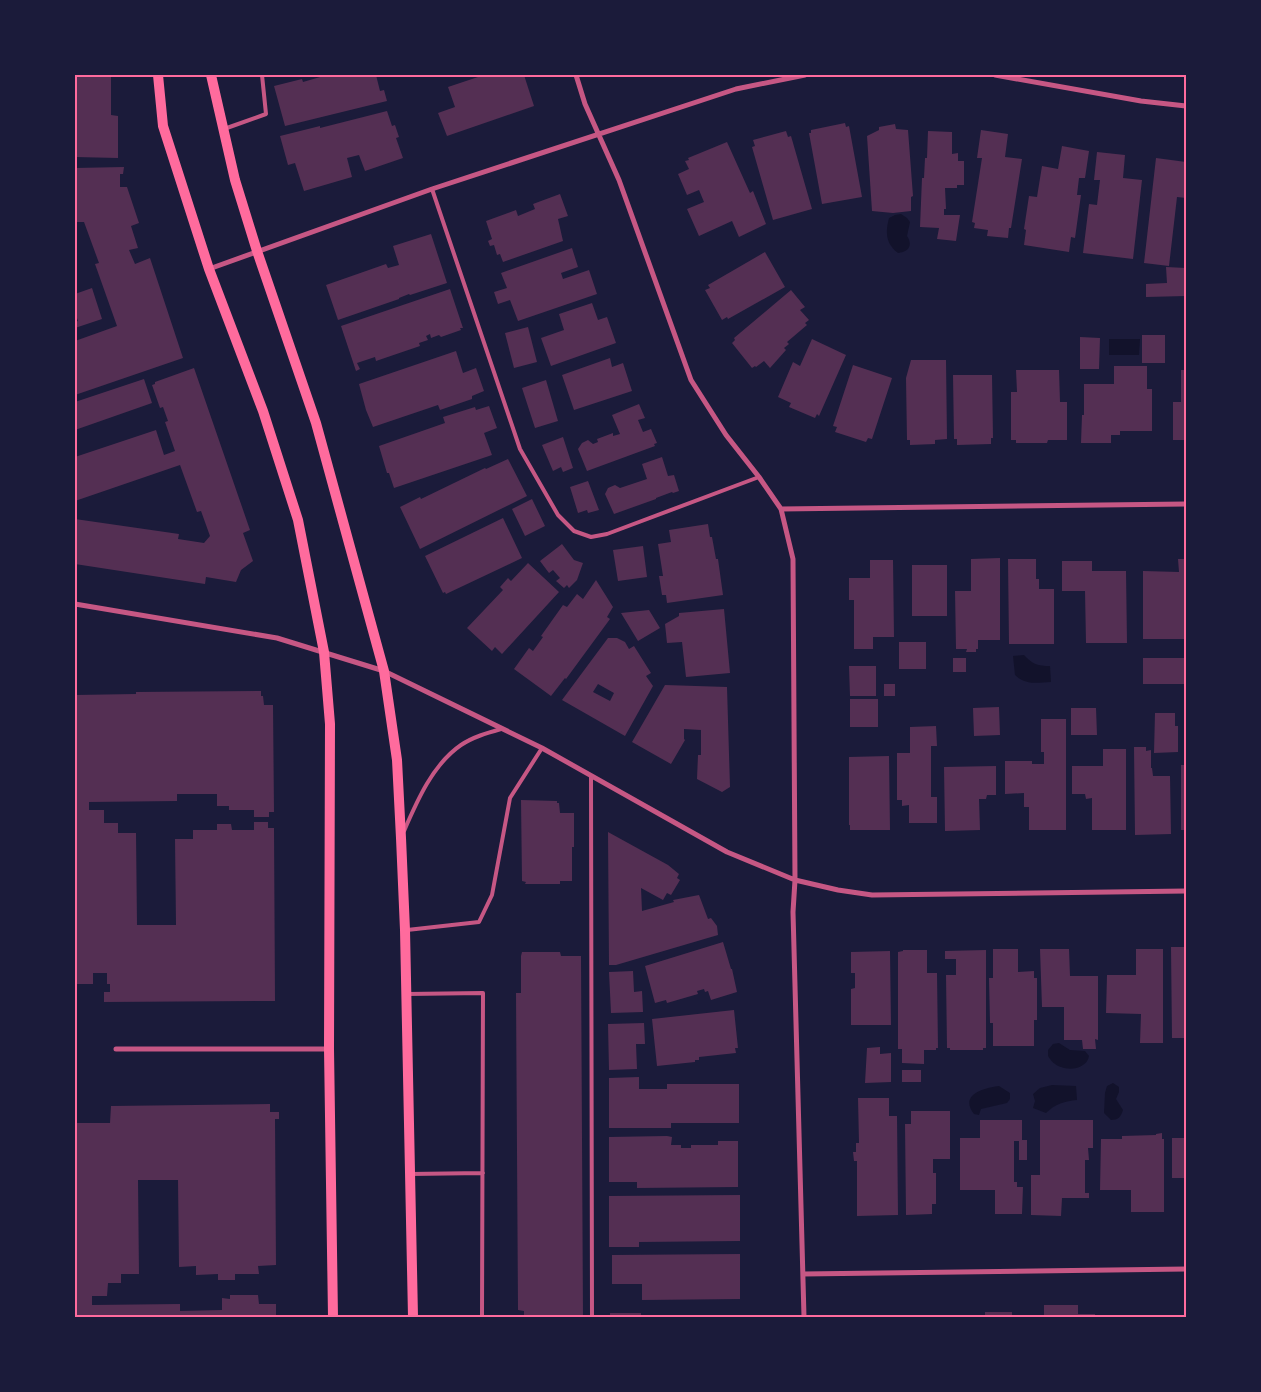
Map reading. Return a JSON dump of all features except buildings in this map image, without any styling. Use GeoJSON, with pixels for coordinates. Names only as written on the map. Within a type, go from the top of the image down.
{"type":"FeatureCollection","features":[{"type":"Feature","properties":{"kind":"main road"},"geometry":{"type":"LineString","coordinates":[[158,75],[163,126],[209,269],[263,412],[298,520],[324,652],[330,724],[329,1049],[333,1317]]}},
{"type":"Feature","properties":{"kind":"main road"},"geometry":{"type":"LineString","coordinates":[[211,75],[235,180],[316,423],[384,671],[397,760],[401,838],[405,930],[413,1317]]}},
{"type":"Feature","properties":{"kind":"street"},"geometry":{"type":"LineString","coordinates":[[576,75],[582,97],[619,180],[691,380],[726,435],[781,509],[793,559],[795,880],[793,912],[804,1317]]}},
{"type":"Feature","properties":{"kind":"street"},"geometry":{"type":"LineString","coordinates":[[209,269],[432,189],[736,89],[805,75]]}},
{"type":"Feature","properties":{"kind":"street"},"geometry":{"type":"LineString","coordinates":[[996,75],[1141,101],[1186,106]]}},
{"type":"Feature","properties":{"kind":"street"},"geometry":{"type":"LineString","coordinates":[[781,509],[1186,504]]}},
{"type":"Feature","properties":{"kind":"street"},"geometry":{"type":"LineString","coordinates":[[75,604],[277,638],[384,671],[542,748],[727,852],[795,880],[838,890],[872,895],[1186,891]]}},
{"type":"Feature","properties":{"kind":"street"},"geometry":{"type":"LineString","coordinates":[[116,1049],[329,1049]]}},
{"type":"Feature","properties":{"kind":"street"},"geometry":{"type":"LineString","coordinates":[[803,1274],[1186,1269]]}},
{"type":"Feature","properties":{"kind":"lane"},"geometry":{"type":"LineString","coordinates":[[224,129],[266,114],[262,75]]}},
{"type":"Feature","properties":{"kind":"lane"},"geometry":{"type":"LineString","coordinates":[[432,189],[520,449],[558,515],[574,531],[591,537],[607,534],[759,477]]}},
{"type":"Feature","properties":{"kind":"lane"},"geometry":{"type":"LineString","coordinates":[[401,838],[423,791],[450,754],[461,745],[481,735],[501,729]]}},
{"type":"Feature","properties":{"kind":"lane"},"geometry":{"type":"LineString","coordinates":[[405,930],[479,922],[492,895],[510,798],[542,748]]}},
{"type":"Feature","properties":{"kind":"lane"},"geometry":{"type":"LineString","coordinates":[[592,777],[592,1317]]}},
{"type":"Feature","properties":{"kind":"lane"},"geometry":{"type":"LineString","coordinates":[[406,994],[483,993],[482,1317]]}},
{"type":"Feature","properties":{"kind":"lane"},"geometry":{"type":"LineString","coordinates":[[410,1174],[483,1173]]}},
{"type":"Feature","properties":{"kind":"shaded area"},"geometry":{"type":"Polygon","coordinates":[[[901,214],[910,222],[907,236],[910,245],[907,250],[898,253],[891,246],[887,238],[887,229],[889,218],[901,214]]]}},
{"type":"Feature","properties":{"kind":"shaded area"},"geometry":{"type":"Polygon","coordinates":[[[1109,339],[1140,339],[1139,355],[1109,355],[1109,339]]]}},
{"type":"Feature","properties":{"kind":"shaded area"},"geometry":{"type":"Polygon","coordinates":[[[1024,655],[1036,664],[1050,666],[1051,682],[1028,682],[1015,675],[1013,656],[1024,655]]]}},
{"type":"Feature","properties":{"kind":"shaded area"},"geometry":{"type":"Polygon","coordinates":[[[1059,1043],[1070,1050],[1085,1051],[1089,1056],[1088,1060],[1078,1068],[1065,1068],[1057,1065],[1048,1056],[1048,1050],[1053,1044],[1059,1043]]]}},
{"type":"Feature","properties":{"kind":"shaded area"},"geometry":{"type":"Polygon","coordinates":[[[1113,1083],[1119,1087],[1116,1099],[1123,1110],[1119,1118],[1111,1120],[1104,1113],[1105,1093],[1107,1086],[1113,1083]]]}},
{"type":"Feature","properties":{"kind":"shaded area"},"geometry":{"type":"Polygon","coordinates":[[[1052,1085],[1076,1086],[1077,1100],[1060,1104],[1046,1113],[1033,1108],[1035,1101],[1033,1094],[1040,1088],[1052,1085]]]}},
{"type":"Feature","properties":{"kind":"shaded area"},"geometry":{"type":"Polygon","coordinates":[[[999,1086],[1010,1093],[1010,1099],[1007,1103],[981,1109],[979,1115],[974,1114],[969,1102],[971,1097],[980,1091],[999,1086]]]}}]}
